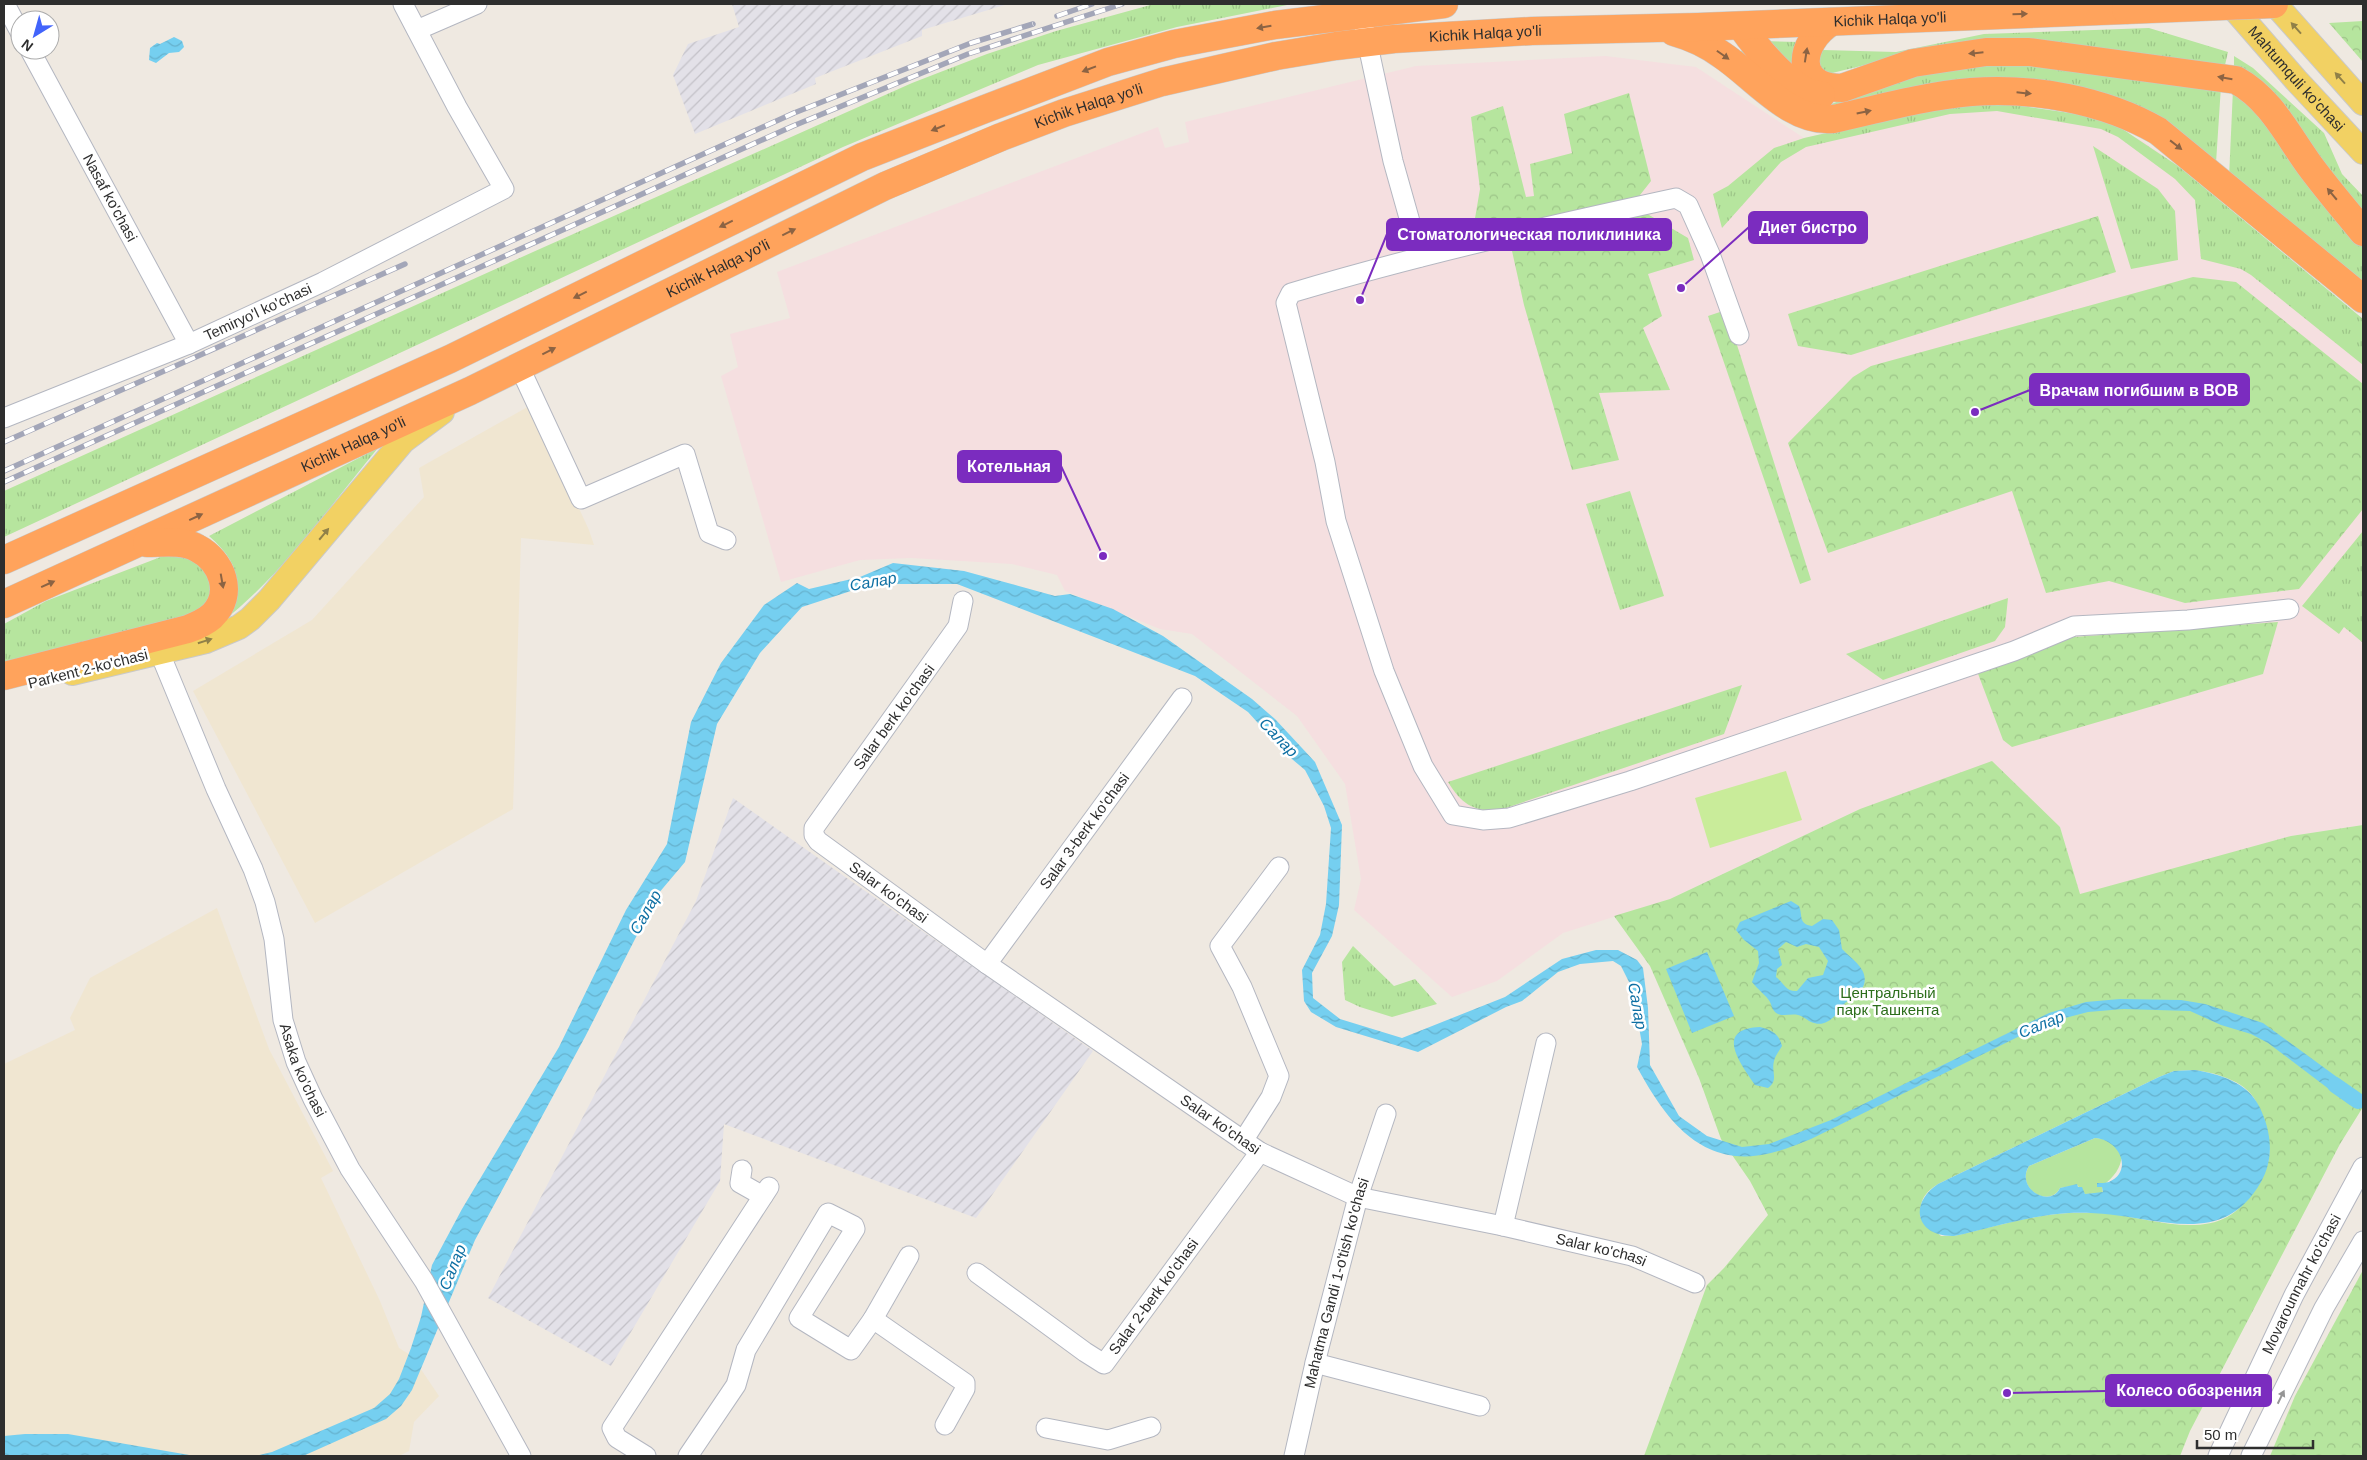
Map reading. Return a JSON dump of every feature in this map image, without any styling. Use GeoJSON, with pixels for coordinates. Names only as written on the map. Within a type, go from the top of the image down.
{"type":"FeatureCollection","features":[{"type":"Feature","properties":{"kind":"highway","name":"Kichik Halqa yo'li"},"geometry":{"type":"LineString","coordinates":[[4,560],[450,358],[862,158],[1108,62],[1232,32],[1361,13],[1444,4]]}},
{"type":"Feature","properties":{"kind":"highway","name":"Kichik Halqa yo'li"},"geometry":{"type":"LineString","coordinates":[[4,604],[470,391],[885,186],[1001,137],[1092,104],[1174,79],[1276,56],[1366,42],[1532,31],[1663,29],[2275,4]]}},
{"type":"Feature","properties":{"kind":"highway"},"geometry":{"type":"LineString","coordinates":[[1831,22],[1817,33],[1807,46],[1805,66],[1811,78],[1822,85],[1842,88]]}},
{"type":"Feature","properties":{"kind":"highway"},"geometry":{"type":"LineString","coordinates":[[1741,26],[1761,54],[1803,91],[1819,95],[1913,64],[1986,52],[2029,52],[2229,78],[2249,88],[2266,104],[2310,166],[2363,232]]}},
{"type":"Feature","properties":{"kind":"highway"},"geometry":{"type":"LineString","coordinates":[[1663,29],[1692,37],[1724,55],[1790,107],[1816,119],[1833,119],[1939,96],[1983,91],[2043,95],[2096,106],[2122,114],[2158,131],[2363,298]]}},
{"type":"Feature","properties":{"kind":"highway"},"geometry":{"type":"LineString","coordinates":[[4,676],[156,645],[212,616],[220,605],[224,583],[220,570],[212,559],[197,548],[186,544],[140,543]]}},
{"type":"Feature","properties":{"kind":"main road","name":"Mahtumquli ko'chasi"},"geometry":{"type":"LineString","coordinates":[[2230,4],[2296,80],[2363,152]]}},
{"type":"Feature","properties":{"kind":"main road"},"geometry":{"type":"LineString","coordinates":[[2275,4],[2363,103]]}},
{"type":"Feature","properties":{"kind":"main road","name":"Parkent 2-ko'chasi"},"geometry":{"type":"LineString","coordinates":[[4,690],[156,645],[206,641],[239,627],[269,600],[402,441],[470,391]]}},
{"type":"Feature","properties":{"kind":"street"},"geometry":{"type":"LineString","coordinates":[[403,4],[417,30],[477,4]]}},
{"type":"Feature","properties":{"kind":"street"},"geometry":{"type":"LineString","coordinates":[[1361,13],[1393,161],[1420,256]]}},
{"type":"Feature","properties":{"kind":"street","name":"Temiryo'l ko'chasi"},"geometry":{"type":"LineString","coordinates":[[4,418],[189,344],[323,282],[504,189],[457,107],[417,30]]}},
{"type":"Feature","properties":{"kind":"street","name":"Nasaf ko'chasi"},"geometry":{"type":"LineString","coordinates":[[35,60],[189,344]]}},
{"type":"Feature","properties":{"kind":"street"},"geometry":{"type":"LineString","coordinates":[[1739,335],[1710,254],[1688,205],[1676,198],[1500,236],[1420,256],[1291,293],[1286,303],[1325,462],[1336,521],[1381,662],[1399,710],[1422,766],[1453,815],[1483,820],[1509,818],[1639,778],[2014,651],[2074,626],[2188,620],[2289,609]]}},
{"type":"Feature","properties":{"kind":"street"},"geometry":{"type":"LineString","coordinates":[[519,366],[581,499],[685,454],[709,533],[726,540]]}},
{"type":"Feature","properties":{"kind":"street","name":"Salar berk ko'chasi"},"geometry":{"type":"LineString","coordinates":[[814,828],[958,626],[963,600]]}},
{"type":"Feature","properties":{"kind":"street","name":"Asaka ko'chasi"},"geometry":{"type":"LineString","coordinates":[[156,645],[253,869],[265,902],[274,939],[283,1020],[296,1062],[324,1123],[424,1280],[521,1456]]}},
{"type":"Feature","properties":{"kind":"street","name":"Salar 3-berk ko'chasi"},"geometry":{"type":"LineString","coordinates":[[987,964],[1182,698]]}},
{"type":"Feature","properties":{"kind":"street","name":"Salar ko'chasi"},"geometry":{"type":"LineString","coordinates":[[814,828],[814,835],[818,840],[987,964],[1260,1152],[1358,1197],[1503,1226],[1632,1256],[1695,1283]]}},
{"type":"Feature","properties":{"kind":"street"},"geometry":{"type":"LineString","coordinates":[[1243,1141],[1271,1097],[1279,1076],[1242,987],[1220,946],[1279,867]]}},
{"type":"Feature","properties":{"kind":"street"},"geometry":{"type":"LineString","coordinates":[[1503,1226],[1546,1043]]}},
{"type":"Feature","properties":{"kind":"street","name":"Mahatma Gandi 1-o'tish ko'chasi"},"geometry":{"type":"LineString","coordinates":[[1294,1456],[1315,1363],[1358,1197],[1386,1114]]}},
{"type":"Feature","properties":{"kind":"street","name":"Salar 2-berk ko'chasi"},"geometry":{"type":"LineString","coordinates":[[977,1273],[1104,1364],[1260,1152]]}},
{"type":"Feature","properties":{"kind":"street","name":"Movarounnahr ko'chasi"},"geometry":{"type":"LineString","coordinates":[[2218,1456],[2294,1295],[2363,1167]]}},
{"type":"Feature","properties":{"kind":"street"},"geometry":{"type":"LineString","coordinates":[[646,1456],[617,1438],[612,1428],[766,1192],[740,1183],[742,1170]]}},
{"type":"Feature","properties":{"kind":"street"},"geometry":{"type":"LineString","coordinates":[[688,1456],[736,1385],[746,1350],[776,1303],[827,1214],[830,1213],[854,1226],[854,1229],[799,1318]]}},
{"type":"Feature","properties":{"kind":"street","name":"Movarounnahr ko'chasi"},"geometry":{"type":"LineString","coordinates":[[2251,1456],[2324,1308],[2363,1241]]}},
{"type":"Feature","properties":{"kind":"street"},"geometry":{"type":"LineString","coordinates":[[776,1303],[850,1350],[873,1319],[909,1256]]}},
{"type":"Feature","properties":{"kind":"street"},"geometry":{"type":"LineString","coordinates":[[873,1319],[965,1383],[965,1389],[946,1425]]}},
{"type":"Feature","properties":{"kind":"street"},"geometry":{"type":"LineString","coordinates":[[1315,1363],[1480,1406]]}},
{"type":"Feature","properties":{"kind":"street"},"geometry":{"type":"LineString","coordinates":[[1046,1428],[1106,1448],[1151,1427]]}},
{"type":"Feature","properties":{"kind":"shaded area"},"geometry":{"type":"Polygon","coordinates":[[[732,4],[1008,4],[922,30],[922,36],[815,78],[816,84],[695,134],[673,75],[688,44],[739,27],[732,4]]]}},
{"type":"Feature","properties":{"kind":"shaded area"},"geometry":{"type":"Polygon","coordinates":[[[1605,56],[1696,67],[1804,138],[1946,106],[2084,115],[2143,141],[2162,154],[2363,319],[2363,825],[2291,836],[2080,895],[2060,826],[1860,809],[1670,899],[1563,933],[1497,981],[1452,997],[1354,910],[1361,879],[1345,784],[1297,716],[1192,634],[1160,629],[1065,591],[1057,575],[1012,564],[911,558],[860,560],[781,582],[721,376],[738,367],[730,334],[790,318],[777,272],[1158,127],[1165,148],[1189,142],[1185,122],[1416,66],[1605,56]]]}},
{"type":"Feature","properties":{"kind":"shaded area"},"geometry":{"type":"Polygon","coordinates":[[[531,405],[589,530],[594,545],[521,538],[513,809],[315,923],[193,691],[312,620],[424,497],[419,468],[531,405]]]}},
{"type":"Feature","properties":{"kind":"shaded area"},"geometry":{"type":"Polygon","coordinates":[[[733,798],[1093,1051],[976,1218],[724,1124],[720,1181],[611,1366],[488,1298],[696,901],[733,798]]]}},
{"type":"Feature","properties":{"kind":"shaded area"},"geometry":{"type":"Polygon","coordinates":[[[217,908],[269,1049],[333,1171],[321,1178],[380,1301],[399,1348],[412,1356],[439,1396],[414,1422],[409,1451],[399,1456],[4,1456],[4,1064],[75,1030],[70,1018],[90,978],[217,908]]]}},
{"type":"Feature","properties":{"kind":"green space"},"geometry":{"type":"Polygon","coordinates":[[[1154,4],[1292,4],[1177,27],[1038,65],[843,147],[4,537],[4,491],[912,83],[987,54],[1056,31],[1154,4]]]}},
{"type":"Feature","properties":{"kind":"green space"},"geometry":{"type":"Polygon","coordinates":[[[2363,21],[2363,62],[2329,23],[2363,21]]]}},
{"type":"Feature","properties":{"kind":"green space"},"geometry":{"type":"Polygon","coordinates":[[[2149,28],[2228,52],[2225,65],[1898,57],[1828,74],[1820,72],[1816,54],[1823,50],[1896,52],[1984,34],[2149,28]]]}},
{"type":"Feature","properties":{"kind":"green space"},"geometry":{"type":"Polygon","coordinates":[[[1761,41],[1799,42],[1795,72],[1761,41]]]}},
{"type":"Feature","properties":{"kind":"green space"},"geometry":{"type":"Polygon","coordinates":[[[1744,51],[1829,105],[1913,72],[2002,59],[2221,86],[2216,163],[2092,95],[1821,113],[1734,52],[1744,51]]]}},
{"type":"Feature","properties":{"kind":"green space"},"geometry":{"type":"Polygon","coordinates":[[[2234,56],[2253,68],[2324,133],[2342,174],[2363,196],[2363,220],[2234,69],[2234,56]]]}},
{"type":"Feature","properties":{"kind":"green space"},"geometry":{"type":"Polygon","coordinates":[[[2233,89],[2240,91],[2363,244],[2363,287],[2229,178],[2233,89]]]}},
{"type":"Feature","properties":{"kind":"green space"},"geometry":{"type":"Polygon","coordinates":[[[1629,93],[1651,181],[1640,195],[1644,212],[1688,238],[1694,260],[1648,274],[1662,316],[1643,328],[1670,390],[1599,393],[1619,460],[1572,470],[1524,305],[1506,224],[1473,230],[1480,189],[1471,117],[1503,106],[1526,197],[1534,196],[1530,164],[1572,153],[1564,114],[1629,93]]]}},
{"type":"Feature","properties":{"kind":"green space"},"geometry":{"type":"Polygon","coordinates":[[[2000,103],[2084,115],[2121,128],[2178,166],[2363,319],[2363,365],[2251,275],[2241,269],[2201,259],[2195,200],[2175,179],[2118,137],[2101,129],[1997,111],[1950,114],[1806,147],[1781,162],[1722,228],[1713,194],[1728,186],[1774,148],[1804,138],[1946,106],[2000,103]]]}},
{"type":"Feature","properties":{"kind":"green space"},"geometry":{"type":"Polygon","coordinates":[[[2093,146],[2158,189],[2175,211],[2178,260],[2131,269],[2093,146]]]}},
{"type":"Feature","properties":{"kind":"green space"},"geometry":{"type":"Polygon","coordinates":[[[2098,216],[2116,272],[1851,355],[1798,346],[1788,314],[2098,216]]]}},
{"type":"Feature","properties":{"kind":"green space"},"geometry":{"type":"Polygon","coordinates":[[[2193,277],[2236,282],[2363,384],[2363,509],[2299,589],[2185,603],[2109,581],[2046,593],[2012,491],[1828,553],[1788,443],[1853,377],[1871,366],[2193,277]]]}},
{"type":"Feature","properties":{"kind":"green space"},"geometry":{"type":"Polygon","coordinates":[[[1726,310],[1811,580],[1800,584],[1708,316],[1726,310]]]}},
{"type":"Feature","properties":{"kind":"green space"},"geometry":{"type":"Polygon","coordinates":[[[378,448],[285,561],[265,583],[222,622],[233,597],[236,587],[236,576],[228,557],[209,536],[378,448]]]}},
{"type":"Feature","properties":{"kind":"green space"},"geometry":{"type":"Polygon","coordinates":[[[1630,491],[1664,596],[1620,610],[1586,504],[1630,491]]]}},
{"type":"Feature","properties":{"kind":"green space"},"geometry":{"type":"Polygon","coordinates":[[[2363,531],[2362,642],[2344,627],[2339,634],[2302,606],[2363,531]]]}},
{"type":"Feature","properties":{"kind":"green space"},"geometry":{"type":"Polygon","coordinates":[[[171,553],[203,558],[213,590],[203,611],[185,618],[4,662],[4,624],[46,601],[171,553]]]}},
{"type":"Feature","properties":{"kind":"green space"},"geometry":{"type":"Polygon","coordinates":[[[2008,598],[2005,627],[1995,641],[1883,680],[1846,654],[2008,598]]]}},
{"type":"Feature","properties":{"kind":"green space"},"geometry":{"type":"Polygon","coordinates":[[[2278,622],[2263,674],[2012,747],[2003,740],[1977,671],[2074,637],[2278,622]]]}},
{"type":"Feature","properties":{"kind":"green space"},"geometry":{"type":"Polygon","coordinates":[[[1742,685],[1724,734],[1497,811],[1488,811],[1468,804],[1448,782],[1742,685]]]}},
{"type":"Feature","properties":{"kind":"green space","name":"Центральный парк Ташкента"},"geometry":{"type":"Polygon","coordinates":[[[1992,761],[2060,827],[2080,894],[2291,836],[2363,825],[2363,1107],[2340,1144],[2190,1431],[2180,1456],[1644,1456],[1707,1285],[1724,1268],[1768,1215],[1750,1181],[1721,1139],[1699,1078],[1650,966],[1614,916],[1670,899],[1860,809],[1992,761]],[[2174,1071],[2159,1077],[1938,1184],[1924,1197],[1920,1217],[1941,1236],[1954,1236],[2054,1214],[2103,1213],[2183,1225],[2198,1225],[2227,1217],[2242,1206],[2261,1179],[2269,1159],[2268,1140],[2258,1106],[2248,1091],[2232,1080],[2204,1071],[2174,1071]]]}},
{"type":"Feature","properties":{"kind":"green space"},"geometry":{"type":"Polygon","coordinates":[[[1786,771],[1802,820],[1710,848],[1695,798],[1786,771]]]}},
{"type":"Feature","properties":{"kind":"green space"},"geometry":{"type":"Polygon","coordinates":[[[1353,946],[1394,986],[1415,979],[1437,1004],[1392,1017],[1345,1000],[1342,962],[1353,946]]]}},
{"type":"Feature","properties":{"kind":"green space"},"geometry":{"type":"Polygon","coordinates":[[[2095,1138],[2107,1140],[2115,1144],[2120,1150],[2121,1156],[2117,1172],[2102,1186],[2103,1193],[2085,1194],[2077,1185],[2060,1188],[2049,1197],[2035,1193],[2030,1188],[2026,1182],[2029,1166],[2095,1138]]]}},
{"type":"Feature","properties":{"kind":"green space"},"geometry":{"type":"Polygon","coordinates":[[[2363,1270],[2363,1456],[2270,1456],[2295,1396],[2363,1270]]]}},
{"type":"Feature","properties":{"kind":"water"},"geometry":{"type":"Polygon","coordinates":[[[174,37],[182,41],[184,47],[179,52],[169,53],[156,63],[149,60],[150,48],[157,43],[160,44],[174,37]]]}},
{"type":"Feature","properties":{"kind":"water","name":"Салар"},"geometry":{"type":"Polygon","coordinates":[[[893,563],[964,571],[1055,596],[1070,594],[1113,609],[1163,636],[1252,699],[1275,719],[1315,762],[1342,825],[1339,905],[1332,936],[1312,973],[1313,998],[1340,1019],[1402,1038],[1505,997],[1562,959],[1596,950],[1618,950],[1637,960],[1643,968],[1648,1008],[1650,1065],[1679,1116],[1707,1136],[1742,1147],[1769,1144],[1831,1120],[2049,1013],[2086,1002],[2120,999],[2181,1000],[2205,1004],[2263,1023],[2356,1091],[2350,1105],[2268,1043],[2251,1034],[2221,1025],[2190,1011],[2123,1009],[2088,1012],[2046,1023],[1811,1139],[1776,1152],[1747,1156],[1725,1154],[1706,1147],[1689,1136],[1660,1105],[1637,1067],[1642,1044],[1632,988],[1621,966],[1613,961],[1580,964],[1558,972],[1522,1001],[1506,1007],[1418,1052],[1336,1027],[1311,1012],[1304,1001],[1302,970],[1320,935],[1326,904],[1331,828],[1324,806],[1305,770],[1286,754],[1248,712],[1195,676],[957,584],[866,586],[802,607],[760,653],[717,724],[685,862],[658,894],[585,1037],[475,1240],[412,1390],[401,1406],[386,1419],[303,1456],[255,1456],[272,1452],[374,1408],[390,1394],[399,1379],[421,1317],[432,1265],[462,1209],[559,1047],[626,910],[667,844],[691,722],[721,663],[764,605],[797,583],[809,589],[860,577],[893,563]]]}},
{"type":"Feature","properties":{"kind":"water"},"geometry":{"type":"Polygon","coordinates":[[[1791,901],[1799,906],[1802,919],[1808,925],[1812,926],[1823,919],[1832,920],[1839,930],[1842,949],[1862,970],[1865,981],[1862,988],[1856,997],[1845,1003],[1839,1012],[1822,1024],[1811,1022],[1798,1015],[1778,1014],[1773,1010],[1769,1000],[1752,982],[1759,963],[1758,951],[1744,940],[1736,930],[1740,922],[1791,901]],[[1786,942],[1778,949],[1782,965],[1777,969],[1776,977],[1788,989],[1793,991],[1797,991],[1808,978],[1823,975],[1828,961],[1819,947],[1806,944],[1797,947],[1786,942]]]}},
{"type":"Feature","properties":{"kind":"water"},"geometry":{"type":"Polygon","coordinates":[[[1707,952],[1734,1016],[1692,1033],[1666,969],[1707,952]]]}},
{"type":"Feature","properties":{"kind":"water"},"geometry":{"type":"Polygon","coordinates":[[[1760,1027],[1774,1033],[1779,1038],[1782,1046],[1776,1055],[1773,1065],[1773,1082],[1768,1088],[1755,1085],[1738,1058],[1735,1049],[1734,1041],[1737,1034],[1746,1029],[1760,1027]]]}},
{"type":"Feature","properties":{"kind":"water"},"geometry":{"type":"Polygon","coordinates":[[[2195,1070],[2232,1080],[2247,1091],[2259,1106],[2269,1134],[2270,1153],[2268,1163],[2261,1182],[2250,1198],[2237,1210],[2223,1218],[2193,1224],[2159,1222],[2096,1213],[2055,1214],[1954,1236],[1941,1235],[1931,1231],[1924,1225],[1920,1218],[1922,1201],[1938,1184],[2174,1071],[2195,1070]],[[2095,1138],[2029,1166],[2026,1174],[2030,1188],[2042,1196],[2049,1197],[2060,1188],[2077,1184],[2078,1187],[2082,1187],[2085,1194],[2103,1192],[2102,1187],[2097,1187],[2097,1183],[2109,1182],[2116,1177],[2121,1171],[2122,1164],[2117,1150],[2112,1144],[2095,1138]]]}},
{"type":"Feature","properties":{"kind":"water"},"geometry":{"type":"Polygon","coordinates":[[[68,1434],[195,1456],[4,1456],[4,1436],[68,1434]]]}},
{"type":"Feature","properties":{"kind":"waterway","name":"Салар"},"geometry":{"type":"LineString","coordinates":[[2335,1085],[2358,1101]]}},
{"type":"Feature","properties":{"kind":"railway"},"geometry":{"type":"LineString","coordinates":[[1057,16],[1092,4]]}},
{"type":"Feature","properties":{"kind":"railway"},"geometry":{"type":"LineString","coordinates":[[4,482],[793,126],[968,54],[1122,4]]}},
{"type":"Feature","properties":{"kind":"railway"},"geometry":{"type":"LineString","coordinates":[[4,471],[794,113],[971,43],[1033,24]]}},
{"type":"Feature","properties":{"kind":"railway"},"geometry":{"type":"LineString","coordinates":[[4,442],[405,264]]}},
{"type":"Feature","properties":{"kind":"place","name":"Диет бистро"},"geometry":{"type":"Point","coordinates":[1681,288]}},
{"type":"Feature","properties":{"kind":"place","name":"Стоматологическая поликлиника"},"geometry":{"type":"Point","coordinates":[1360,300]}},
{"type":"Feature","properties":{"kind":"place","name":"Врачам погибшим в ВОВ"},"geometry":{"type":"Point","coordinates":[1975,412]}},
{"type":"Feature","properties":{"kind":"place","name":"Котельная"},"geometry":{"type":"Point","coordinates":[1103,556]}},
{"type":"Feature","properties":{"kind":"place","name":"Колесо обозрения"},"geometry":{"type":"Point","coordinates":[2007,1393]}}]}
